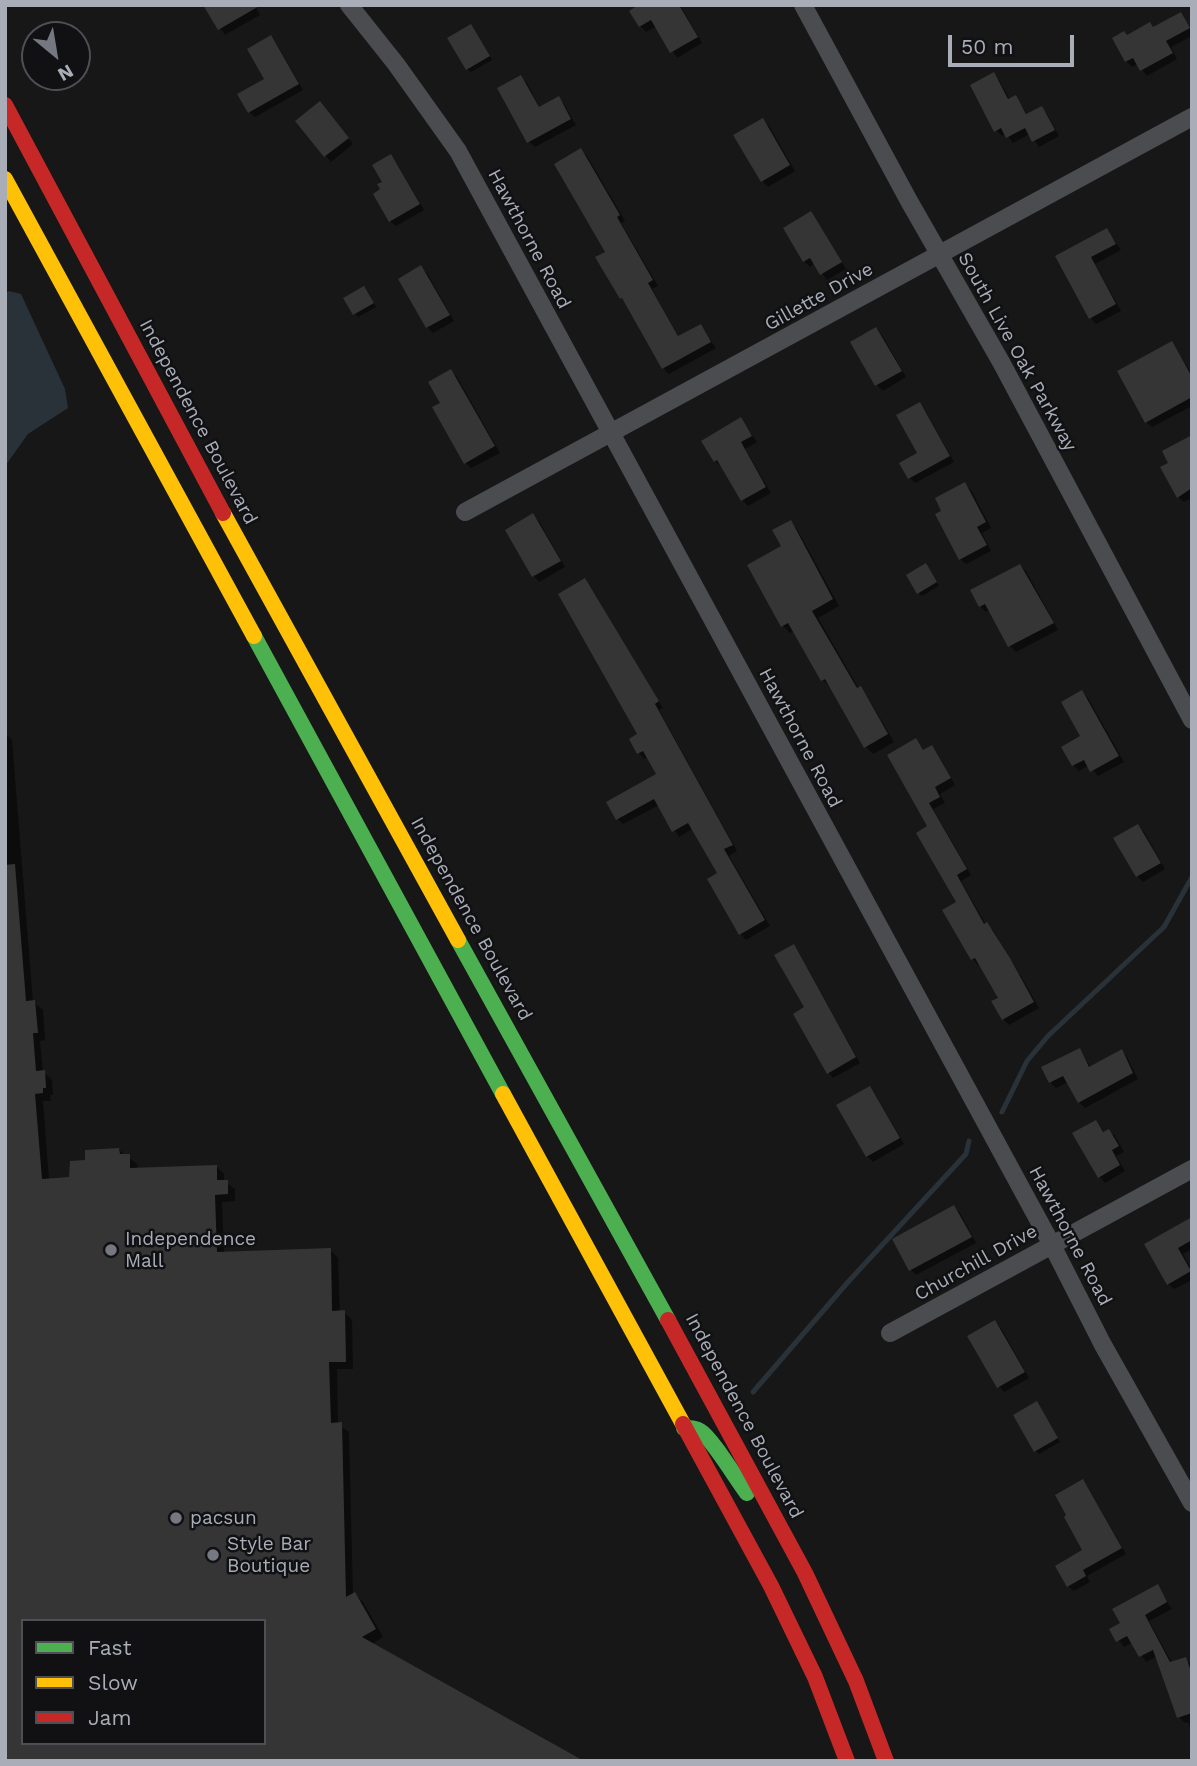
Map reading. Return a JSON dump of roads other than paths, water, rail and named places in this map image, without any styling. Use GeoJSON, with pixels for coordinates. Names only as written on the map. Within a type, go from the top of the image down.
{"type":"FeatureCollection","features":[{"type":"Feature","properties":{"kind":"main road","name":"Independence Boulevard"},"geometry":{"type":"LineString","coordinates":[[5,104],[185,445],[805,1573],[856,1681],[886,1761]]}},
{"type":"Feature","properties":{"kind":"main road"},"geometry":{"type":"LineString","coordinates":[[5,179],[782,1609],[815,1677],[847,1761]]}},
{"type":"Feature","properties":{"kind":"main road"},"geometry":{"type":"LineString","coordinates":[[684,1428],[698,1429],[711,1439],[719,1455],[805,1573]]}},
{"type":"Feature","properties":{"kind":"street","name":"Hawthorne Road"},"geometry":{"type":"LineString","coordinates":[[349,5],[396,64],[457,151],[1052,1245],[1103,1345],[1192,1503]]}},
{"type":"Feature","properties":{"kind":"street","name":"South Live Oak Parkway"},"geometry":{"type":"LineString","coordinates":[[803,5],[1001,362],[1192,720]]}},
{"type":"Feature","properties":{"kind":"street","name":"Gillette Drive"},"geometry":{"type":"LineString","coordinates":[[465,512],[1192,117]]}},
{"type":"Feature","properties":{"kind":"street","name":"Churchill Drive"},"geometry":{"type":"LineString","coordinates":[[890,1333],[1192,1169]]}},
{"type":"Feature","properties":{"kind":"waterway"},"geometry":{"type":"LineString","coordinates":[[1002,1112],[1027,1061],[1048,1036],[1164,927],[1192,877]]}},
{"type":"Feature","properties":{"kind":"waterway"},"geometry":{"type":"LineString","coordinates":[[753,1392],[848,1282],[966,1154],[969,1141]]}},
{"type":"Feature","properties":{"kind":"place","name":"Independence Mall"},"geometry":{"type":"Point","coordinates":[111,1250]}},
{"type":"Feature","properties":{"kind":"place","name":"pacsun"},"geometry":{"type":"Point","coordinates":[176,1518]}},
{"type":"Feature","properties":{"kind":"place","name":"Style Bar Boutique"},"geometry":{"type":"Point","coordinates":[213,1555]}}]}
